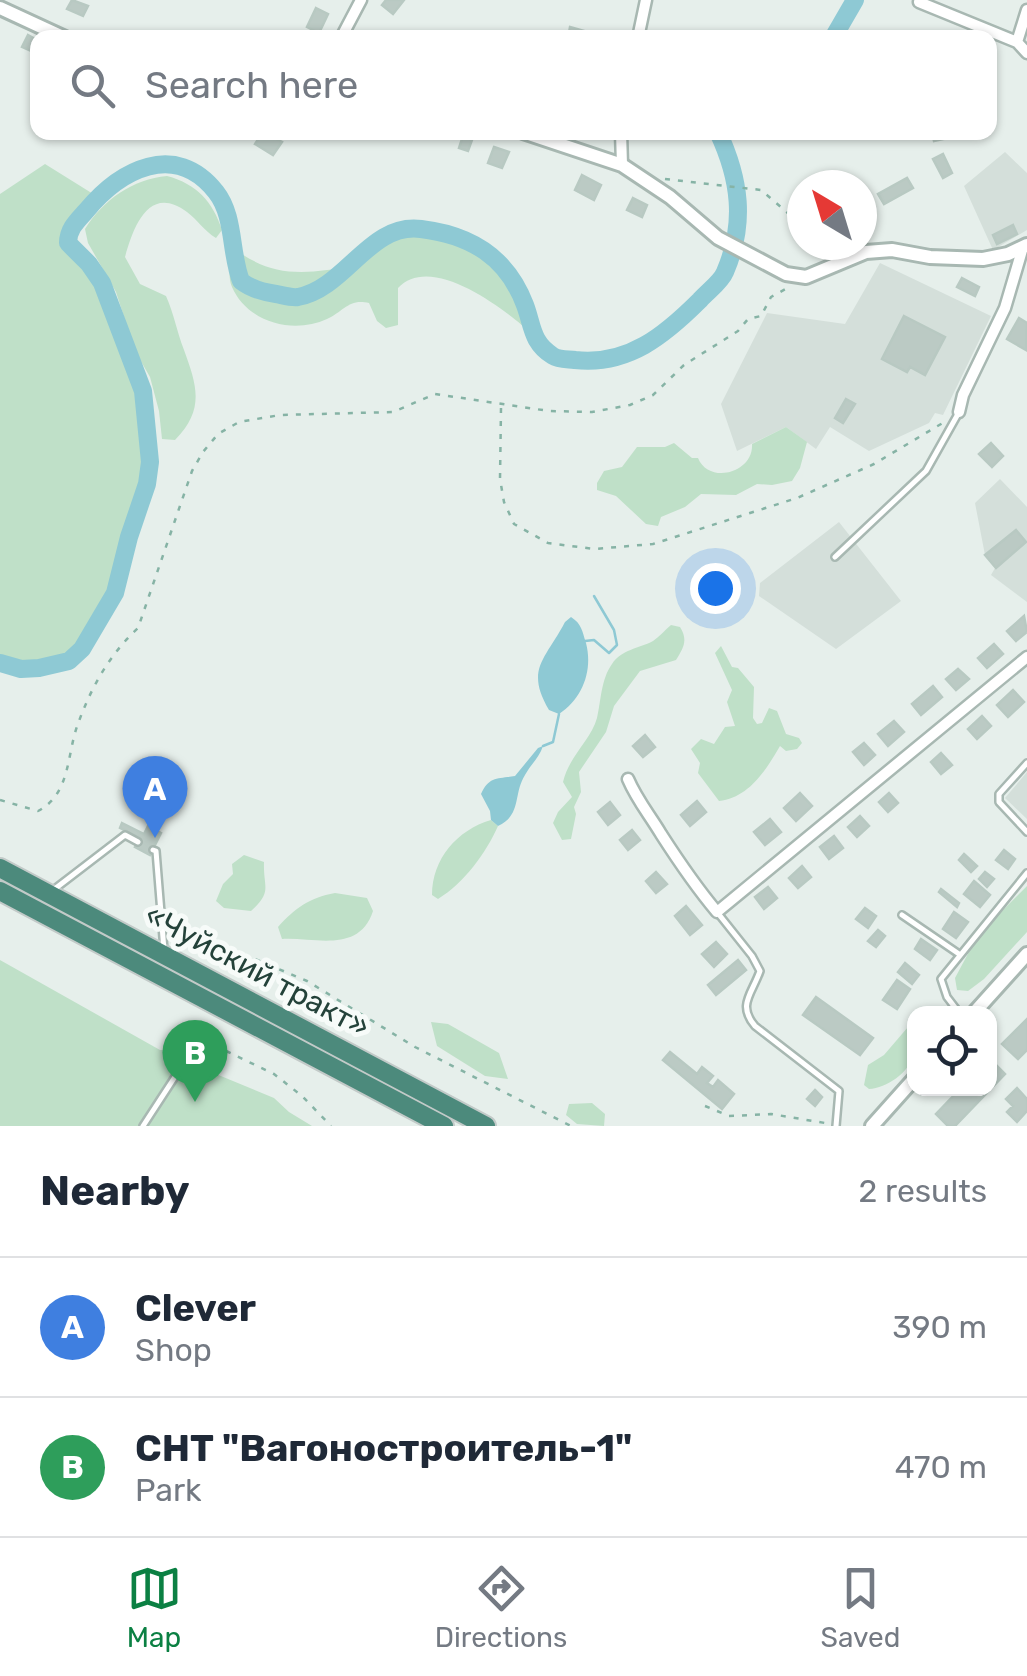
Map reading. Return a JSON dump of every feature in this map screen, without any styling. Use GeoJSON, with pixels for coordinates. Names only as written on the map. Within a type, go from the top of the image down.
{"type":"FeatureCollection","features":[{"type":"Feature","properties":{"kind":"highway","name":"«Чуйский тракт»"},"geometry":{"type":"LineString","coordinates":[[0,868],[486,1126]]}},
{"type":"Feature","properties":{"kind":"highway","name":"«Чуйский тракт»"},"geometry":{"type":"LineString","coordinates":[[0,891],[444,1126]]}},
{"type":"Feature","properties":{"kind":"street"},"geometry":{"type":"LineString","coordinates":[[345,30],[361,0]]}},
{"type":"Feature","properties":{"kind":"street"},"geometry":{"type":"LineString","coordinates":[[640,30],[646,0]]}},
{"type":"Feature","properties":{"kind":"street"},"geometry":{"type":"LineString","coordinates":[[919,2],[988,30]]}},
{"type":"Feature","properties":{"kind":"street"},"geometry":{"type":"LineString","coordinates":[[0,8],[48,30]]}},
{"type":"Feature","properties":{"kind":"street"},"geometry":{"type":"LineString","coordinates":[[1017,42],[1027,10]]}},
{"type":"Feature","properties":{"kind":"street"},"geometry":{"type":"LineString","coordinates":[[997,34],[1017,42],[1027,53]]}},
{"type":"Feature","properties":{"kind":"street"},"geometry":{"type":"LineString","coordinates":[[547,140],[622,165],[718,238],[786,274],[806,277],[866,252],[892,250],[930,258],[982,259],[1025,246]]}},
{"type":"Feature","properties":{"kind":"street"},"geometry":{"type":"LineString","coordinates":[[621,140],[622,165]]}},
{"type":"Feature","properties":{"kind":"street"},"geometry":{"type":"LineString","coordinates":[[959,412],[963,395],[1005,308],[1025,246]]}},
{"type":"Feature","properties":{"kind":"street"},"geometry":{"type":"LineString","coordinates":[[628,779],[639,805],[659,830],[681,869],[717,912],[1027,657]]}},
{"type":"Feature","properties":{"kind":"street"},"geometry":{"type":"LineString","coordinates":[[979,1006],[1027,954]]}},
{"type":"Feature","properties":{"kind":"street"},"geometry":{"type":"LineString","coordinates":[[872,1126],[907,1086]]}},
{"type":"Feature","properties":{"kind":"lane"},"geometry":{"type":"LineString","coordinates":[[835,557],[926,471],[959,412]]}},
{"type":"Feature","properties":{"kind":"lane"},"geometry":{"type":"LineString","coordinates":[[1027,764],[999,794],[999,802],[1027,832]]}},
{"type":"Feature","properties":{"kind":"lane"},"geometry":{"type":"LineString","coordinates":[[49,893],[125,835],[138,842]]}},
{"type":"Feature","properties":{"kind":"lane"},"geometry":{"type":"LineString","coordinates":[[153,850],[164,953]]}},
{"type":"Feature","properties":{"kind":"lane"},"geometry":{"type":"LineString","coordinates":[[954,1006],[942,979],[1027,873]]}},
{"type":"Feature","properties":{"kind":"lane"},"geometry":{"type":"LineString","coordinates":[[717,912],[760,971],[744,1006],[745,1015],[840,1091],[835,1126]]}},
{"type":"Feature","properties":{"kind":"lane"},"geometry":{"type":"LineString","coordinates":[[902,915],[959,954]]}},
{"type":"Feature","properties":{"kind":"lane"},"geometry":{"type":"LineString","coordinates":[[143,1126],[182,1066]]}},
{"type":"Feature","properties":{"kind":"path"},"geometry":{"type":"LineString","coordinates":[[639,175],[761,190],[787,212]]}},
{"type":"Feature","properties":{"kind":"path"},"geometry":{"type":"LineString","coordinates":[[0,800],[38,811],[52,804],[62,788],[76,727],[88,698],[122,642],[138,628],[192,471],[218,434],[238,422],[280,415],[393,412],[435,394],[452,394],[501,407],[592,412],[630,405],[653,395],[684,366],[738,331],[748,319],[761,316],[772,297],[806,277]]}},
{"type":"Feature","properties":{"kind":"path"},"geometry":{"type":"LineString","coordinates":[[501,407],[500,479],[504,502],[514,524],[548,543],[594,550],[653,544],[797,498],[874,464],[959,412]]}},
{"type":"Feature","properties":{"kind":"path"},"geometry":{"type":"LineString","coordinates":[[161,926],[210,940],[307,981],[414,1047],[570,1126]]}},
{"type":"Feature","properties":{"kind":"path"},"geometry":{"type":"LineString","coordinates":[[182,1066],[188,1058],[185,1041],[197,1037],[274,1074],[331,1126]]}},
{"type":"Feature","properties":{"kind":"path"},"geometry":{"type":"LineString","coordinates":[[705,1106],[729,1116],[771,1114],[835,1126]]}},
{"type":"Feature","properties":{"kind":"path"},"geometry":{"type":"LineString","coordinates":[[808,1126],[812,1122]]}},
{"type":"Feature","properties":{"kind":"shaded area"},"geometry":{"type":"Polygon","coordinates":[[[1005,152],[1027,173],[1027,230],[993,250],[964,186],[1005,152]]]}},
{"type":"Feature","properties":{"kind":"shaded area"},"geometry":{"type":"Polygon","coordinates":[[[880,263],[991,316],[943,415],[935,413],[929,423],[869,451],[830,427],[816,449],[786,427],[737,451],[721,404],[767,313],[845,324],[880,263]]]}},
{"type":"Feature","properties":{"kind":"shaded area"},"geometry":{"type":"Polygon","coordinates":[[[1000,479],[1027,507],[1027,602],[991,575],[995,568],[985,555],[975,503],[1000,479]]]}},
{"type":"Feature","properties":{"kind":"shaded area"},"geometry":{"type":"Polygon","coordinates":[[[839,522],[901,601],[836,649],[759,596],[760,583],[839,522]]]}},
{"type":"Feature","properties":{"kind":"shaded area"},"geometry":{"type":"Polygon","coordinates":[[[1027,772],[1027,819],[1005,798],[1027,772]]]}},
{"type":"Feature","properties":{"kind":"green space"},"geometry":{"type":"Polygon","coordinates":[[[45,164],[98,197],[73,226],[68,243],[102,283],[143,391],[150,462],[115,593],[82,649],[69,661],[21,669],[0,663],[0,194],[45,164]]]}},
{"type":"Feature","properties":{"kind":"green space"},"geometry":{"type":"Polygon","coordinates":[[[167,176],[202,195],[222,230],[216,238],[187,212],[162,203],[144,213],[125,257],[140,284],[166,296],[192,375],[194,407],[185,429],[175,440],[162,439],[150,377],[135,351],[116,292],[88,243],[85,229],[120,193],[142,181],[167,176]]]}},
{"type":"Feature","properties":{"kind":"green space"},"geometry":{"type":"Polygon","coordinates":[[[416,228],[463,240],[496,258],[518,288],[532,334],[467,288],[429,276],[412,279],[398,288],[398,325],[386,328],[377,321],[369,303],[362,302],[314,324],[272,322],[248,309],[231,283],[232,247],[266,266],[313,271],[350,266],[385,239],[416,228]]]}},
{"type":"Feature","properties":{"kind":"green space"},"geometry":{"type":"Polygon","coordinates":[[[786,427],[807,442],[792,481],[757,484],[736,495],[701,494],[685,507],[661,517],[658,526],[646,524],[616,496],[597,490],[604,471],[622,467],[637,447],[665,447],[674,443],[711,471],[730,472],[746,462],[752,444],[786,427]]]}},
{"type":"Feature","properties":{"kind":"green space"},"geometry":{"type":"Polygon","coordinates":[[[671,625],[680,627],[682,632],[681,651],[676,660],[640,671],[614,706],[606,732],[579,772],[581,792],[574,807],[571,839],[562,840],[553,823],[572,797],[563,782],[594,726],[608,670],[621,655],[653,641],[671,625]]]}},
{"type":"Feature","properties":{"kind":"green space"},"geometry":{"type":"Polygon","coordinates":[[[721,646],[732,667],[738,668],[754,687],[753,718],[757,724],[762,723],[769,708],[777,711],[786,734],[802,743],[797,749],[786,751],[780,746],[748,789],[719,801],[698,773],[700,763],[691,749],[701,739],[714,744],[725,727],[735,726],[727,702],[732,690],[715,653],[721,646]]]}},
{"type":"Feature","properties":{"kind":"green space"},"geometry":{"type":"Polygon","coordinates":[[[491,820],[498,826],[473,867],[438,899],[432,895],[436,870],[449,848],[467,831],[491,820]]]}},
{"type":"Feature","properties":{"kind":"green space"},"geometry":{"type":"Polygon","coordinates":[[[244,855],[264,862],[265,894],[251,911],[224,908],[216,901],[223,884],[233,874],[232,864],[244,855]]]}},
{"type":"Feature","properties":{"kind":"green space"},"geometry":{"type":"Polygon","coordinates":[[[1027,886],[1027,932],[984,979],[968,991],[957,990],[955,978],[978,935],[1027,886]]]}},
{"type":"Feature","properties":{"kind":"green space"},"geometry":{"type":"Polygon","coordinates":[[[335,893],[367,898],[373,911],[357,933],[334,940],[282,939],[278,927],[290,914],[310,901],[335,893]]]}},
{"type":"Feature","properties":{"kind":"green space"},"geometry":{"type":"Polygon","coordinates":[[[0,960],[160,1050],[170,1050],[205,1077],[216,1074],[274,1098],[312,1126],[0,1126],[0,960]]]}},
{"type":"Feature","properties":{"kind":"green space"},"geometry":{"type":"Polygon","coordinates":[[[431,1022],[448,1024],[499,1053],[508,1079],[485,1076],[437,1046],[431,1022]]]}},
{"type":"Feature","properties":{"kind":"green space"},"geometry":{"type":"Polygon","coordinates":[[[907,1028],[907,1068],[883,1086],[869,1089],[864,1085],[868,1065],[884,1055],[907,1028]]]}},
{"type":"Feature","properties":{"kind":"green space"},"geometry":{"type":"Polygon","coordinates":[[[592,1103],[605,1114],[604,1126],[577,1124],[566,1115],[569,1104],[592,1103]]]}},
{"type":"Feature","properties":{"kind":"water"},"geometry":{"type":"Polygon","coordinates":[[[571,617],[582,631],[588,653],[587,673],[580,692],[559,714],[549,710],[538,674],[571,617]]]}},
{"type":"Feature","properties":{"kind":"water"},"geometry":{"type":"Polygon","coordinates":[[[543,746],[521,782],[511,816],[498,826],[491,820],[481,794],[484,788],[495,779],[515,776],[543,746]]]}},
{"type":"Feature","properties":{"kind":"building"},"geometry":{"type":"Polygon","coordinates":[[[72,0],[88,6],[83,16],[67,9],[72,0]]]}},
{"type":"Feature","properties":{"kind":"building"},"geometry":{"type":"Polygon","coordinates":[[[386,0],[404,0],[393,14],[382,5],[386,0]]]}},
{"type":"Feature","properties":{"kind":"building"},"geometry":{"type":"Polygon","coordinates":[[[316,8],[328,14],[320,30],[307,27],[316,8]]]}},
{"type":"Feature","properties":{"kind":"building"},"geometry":{"type":"Polygon","coordinates":[[[28,35],[30,36],[30,51],[22,47],[28,35]]]}},
{"type":"Feature","properties":{"kind":"building"},"geometry":{"type":"Polygon","coordinates":[[[258,140],[282,142],[273,155],[255,144],[258,140]]]}},
{"type":"Feature","properties":{"kind":"building"},"geometry":{"type":"Polygon","coordinates":[[[462,140],[472,140],[468,151],[459,148],[462,140]]]}},
{"type":"Feature","properties":{"kind":"building"},"geometry":{"type":"Polygon","coordinates":[[[494,147],[509,152],[502,168],[488,163],[494,147]]]}},
{"type":"Feature","properties":{"kind":"building"},"geometry":{"type":"Polygon","coordinates":[[[943,154],[952,173],[943,178],[933,159],[943,154]]]}},
{"type":"Feature","properties":{"kind":"building"},"geometry":{"type":"Polygon","coordinates":[[[582,175],[601,185],[594,200],[575,190],[582,175]]]}},
{"type":"Feature","properties":{"kind":"building"},"geometry":{"type":"Polygon","coordinates":[[[907,178],[913,188],[884,204],[878,194],[907,178]]]}},
{"type":"Feature","properties":{"kind":"building"},"geometry":{"type":"Polygon","coordinates":[[[633,198],[647,205],[642,217],[627,210],[633,198]]]}},
{"type":"Feature","properties":{"kind":"building"},"geometry":{"type":"Polygon","coordinates":[[[1013,225],[1017,234],[997,244],[993,235],[1013,225]]]}},
{"type":"Feature","properties":{"kind":"building"},"geometry":{"type":"Polygon","coordinates":[[[962,278],[979,287],[975,296],[957,287],[962,278]]]}},
{"type":"Feature","properties":{"kind":"building"},"geometry":{"type":"Polygon","coordinates":[[[904,316],[945,337],[925,375],[910,367],[907,372],[882,359],[904,316]]]}},
{"type":"Feature","properties":{"kind":"building"},"geometry":{"type":"Polygon","coordinates":[[[1019,318],[1027,323],[1026,350],[1007,339],[1019,318]]]}},
{"type":"Feature","properties":{"kind":"building"},"geometry":{"type":"Polygon","coordinates":[[[846,399],[855,404],[843,423],[835,418],[846,399]]]}},
{"type":"Feature","properties":{"kind":"building"},"geometry":{"type":"Polygon","coordinates":[[[991,443],[1003,456],[992,467],[979,454],[991,443]]]}},
{"type":"Feature","properties":{"kind":"building"},"geometry":{"type":"Polygon","coordinates":[[[1016,530],[1026,542],[996,568],[985,555],[1016,530]]]}},
{"type":"Feature","properties":{"kind":"building"},"geometry":{"type":"Polygon","coordinates":[[[1024,616],[1027,632],[1016,641],[1007,631],[1024,616]]]}},
{"type":"Feature","properties":{"kind":"building"},"geometry":{"type":"Polygon","coordinates":[[[994,644],[1003,654],[987,668],[978,658],[994,644]]]}},
{"type":"Feature","properties":{"kind":"building"},"geometry":{"type":"Polygon","coordinates":[[[958,669],[969,679],[956,690],[946,679],[958,669]]]}},
{"type":"Feature","properties":{"kind":"building"},"geometry":{"type":"Polygon","coordinates":[[[933,686],[942,697],[921,715],[912,704],[933,686]]]}},
{"type":"Feature","properties":{"kind":"building"},"geometry":{"type":"Polygon","coordinates":[[[1013,690],[1024,702],[1008,717],[997,705],[1013,690]]]}},
{"type":"Feature","properties":{"kind":"building"},"geometry":{"type":"Polygon","coordinates":[[[982,716],[991,726],[977,739],[968,729],[982,716]]]}},
{"type":"Feature","properties":{"kind":"building"},"geometry":{"type":"Polygon","coordinates":[[[894,721],[904,732],[888,746],[878,734],[894,721]]]}},
{"type":"Feature","properties":{"kind":"building"},"geometry":{"type":"Polygon","coordinates":[[[645,735],[655,747],[643,757],[633,746],[645,735]]]}},
{"type":"Feature","properties":{"kind":"building"},"geometry":{"type":"Polygon","coordinates":[[[864,743],[875,755],[864,765],[853,752],[864,743]]]}},
{"type":"Feature","properties":{"kind":"building"},"geometry":{"type":"Polygon","coordinates":[[[941,753],[952,765],[941,774],[931,762],[941,753]]]}},
{"type":"Feature","properties":{"kind":"building"},"geometry":{"type":"Polygon","coordinates":[[[800,793],[812,806],[796,821],[784,808],[800,793]]]}},
{"type":"Feature","properties":{"kind":"building"},"geometry":{"type":"Polygon","coordinates":[[[889,793],[898,803],[888,812],[879,802],[889,793]]]}},
{"type":"Feature","properties":{"kind":"building"},"geometry":{"type":"Polygon","coordinates":[[[697,801],[706,812],[690,826],[681,815],[697,801]]]}},
{"type":"Feature","properties":{"kind":"building"},"geometry":{"type":"Polygon","coordinates":[[[610,802],[620,815],[608,825],[598,812],[610,802]]]}},
{"type":"Feature","properties":{"kind":"building"},"geometry":{"type":"Polygon","coordinates":[[[860,816],[869,826],[857,837],[848,827],[860,816]]]}},
{"type":"Feature","properties":{"kind":"building"},"geometry":{"type":"Polygon","coordinates":[[[770,819],[781,832],[765,845],[754,832],[770,819]]]}},
{"type":"Feature","properties":{"kind":"building"},"geometry":{"type":"Polygon","coordinates":[[[122,823],[144,834],[148,826],[161,833],[150,855],[135,847],[140,838],[120,828],[122,823]]]}},
{"type":"Feature","properties":{"kind":"building"},"geometry":{"type":"Polygon","coordinates":[[[632,830],[640,840],[628,850],[620,840],[632,830]]]}},
{"type":"Feature","properties":{"kind":"building"},"geometry":{"type":"Polygon","coordinates":[[[834,836],[843,848],[829,859],[820,847],[834,836]]]}},
{"type":"Feature","properties":{"kind":"building"},"geometry":{"type":"Polygon","coordinates":[[[1004,850],[1015,859],[1008,869],[996,860],[1004,850]]]}},
{"type":"Feature","properties":{"kind":"building"},"geometry":{"type":"Polygon","coordinates":[[[964,854],[977,866],[971,872],[959,860],[964,854]]]}},
{"type":"Feature","properties":{"kind":"building"},"geometry":{"type":"Polygon","coordinates":[[[802,866],[811,877],[798,888],[789,878],[802,866]]]}},
{"type":"Feature","properties":{"kind":"building"},"geometry":{"type":"Polygon","coordinates":[[[656,872],[667,884],[656,893],[646,881],[656,872]]]}},
{"type":"Feature","properties":{"kind":"building"},"geometry":{"type":"Polygon","coordinates":[[[985,872],[994,879],[987,887],[979,879],[985,872]]]}},
{"type":"Feature","properties":{"kind":"building"},"geometry":{"type":"Polygon","coordinates":[[[974,881],[990,895],[980,907],[964,894],[974,881]]]}},
{"type":"Feature","properties":{"kind":"building"},"geometry":{"type":"Polygon","coordinates":[[[768,887],[777,898],[764,909],[755,897],[768,887]]]}},
{"type":"Feature","properties":{"kind":"building"},"geometry":{"type":"Polygon","coordinates":[[[941,889],[959,903],[957,907],[939,892],[941,889]]]}},
{"type":"Feature","properties":{"kind":"building"},"geometry":{"type":"Polygon","coordinates":[[[686,906],[702,925],[690,935],[675,916],[686,906]]]}},
{"type":"Feature","properties":{"kind":"building"},"geometry":{"type":"Polygon","coordinates":[[[865,908],[876,916],[868,928],[856,919],[865,908]]]}},
{"type":"Feature","properties":{"kind":"building"},"geometry":{"type":"Polygon","coordinates":[[[954,912],[968,922],[956,938],[943,929],[954,912]]]}},
{"type":"Feature","properties":{"kind":"building"},"geometry":{"type":"Polygon","coordinates":[[[878,930],[885,936],[876,947],[868,941],[878,930]]]}},
{"type":"Feature","properties":{"kind":"building"},"geometry":{"type":"Polygon","coordinates":[[[921,939],[937,950],[930,960],[915,949],[921,939]]]}},
{"type":"Feature","properties":{"kind":"building"},"geometry":{"type":"Polygon","coordinates":[[[716,942],[727,954],[714,967],[702,954],[716,942]]]}},
{"type":"Feature","properties":{"kind":"building"},"geometry":{"type":"Polygon","coordinates":[[[738,960],[746,970],[716,995],[708,985],[738,960]]]}},
{"type":"Feature","properties":{"kind":"building"},"geometry":{"type":"Polygon","coordinates":[[[905,963],[919,975],[912,984],[898,972],[905,963]]]}},
{"type":"Feature","properties":{"kind":"building"},"geometry":{"type":"Polygon","coordinates":[[[897,980],[910,989],[897,1009],[883,1000],[897,980]]]}},
{"type":"Feature","properties":{"kind":"building"},"geometry":{"type":"Polygon","coordinates":[[[816,997],[873,1038],[860,1055],[803,1015],[816,997]]]}},
{"type":"Feature","properties":{"kind":"building"},"geometry":{"type":"Polygon","coordinates":[[[1027,1019],[1027,1050],[1018,1059],[1002,1044],[1027,1019]]]}},
{"type":"Feature","properties":{"kind":"building"},"geometry":{"type":"Polygon","coordinates":[[[670,1052],[697,1074],[702,1067],[713,1076],[707,1083],[713,1087],[718,1080],[734,1094],[722,1109],[663,1060],[670,1052]]]}},
{"type":"Feature","properties":{"kind":"building"},"geometry":{"type":"Polygon","coordinates":[[[997,1066],[1005,1074],[997,1082],[997,1066]]]}},
{"type":"Feature","properties":{"kind":"building"},"geometry":{"type":"Polygon","coordinates":[[[1017,1088],[1027,1099],[1027,1111],[1017,1122],[1007,1112],[1013,1106],[1006,1099],[1017,1088]]]}},
{"type":"Feature","properties":{"kind":"building"},"geometry":{"type":"Polygon","coordinates":[[[815,1090],[822,1097],[815,1106],[807,1099],[815,1090]]]}},
{"type":"Feature","properties":{"kind":"building"},"geometry":{"type":"Polygon","coordinates":[[[953,1096],[984,1096],[955,1126],[948,1126],[936,1114],[953,1096]]]}},
{"type":"Feature","properties":{"kind":"waterway"},"geometry":{"type":"LineString","coordinates":[[838,30],[855,0]]}},
{"type":"Feature","properties":{"kind":"waterway"},"geometry":{"type":"LineString","coordinates":[[0,663],[21,669],[39,668],[69,661],[82,649],[115,593],[147,484],[150,462],[143,391],[102,283],[68,243],[76,222],[115,183],[131,173],[166,164],[200,176],[216,192],[226,212],[241,281],[257,290],[290,297],[315,291],[330,282],[387,235],[421,229],[456,237],[485,251],[508,274],[546,351],[558,358],[594,361],[629,353],[659,336],[723,276],[736,236],[738,201],[721,140]]}},
{"type":"Feature","properties":{"kind":"waterway"},"geometry":{"type":"LineString","coordinates":[[585,641],[594,640],[609,653],[617,645],[614,630],[594,596]]}},
{"type":"Feature","properties":{"kind":"waterway"},"geometry":{"type":"LineString","coordinates":[[543,746],[553,742],[559,714]]}},
{"type":"Feature","properties":{"kind":"place","name":"Clever"},"geometry":{"type":"Point","coordinates":[155,838]}},
{"type":"Feature","properties":{"kind":"place","name":"СНТ \"Вагоностроитель-1\""},"geometry":{"type":"Point","coordinates":[195,1102]}}]}
